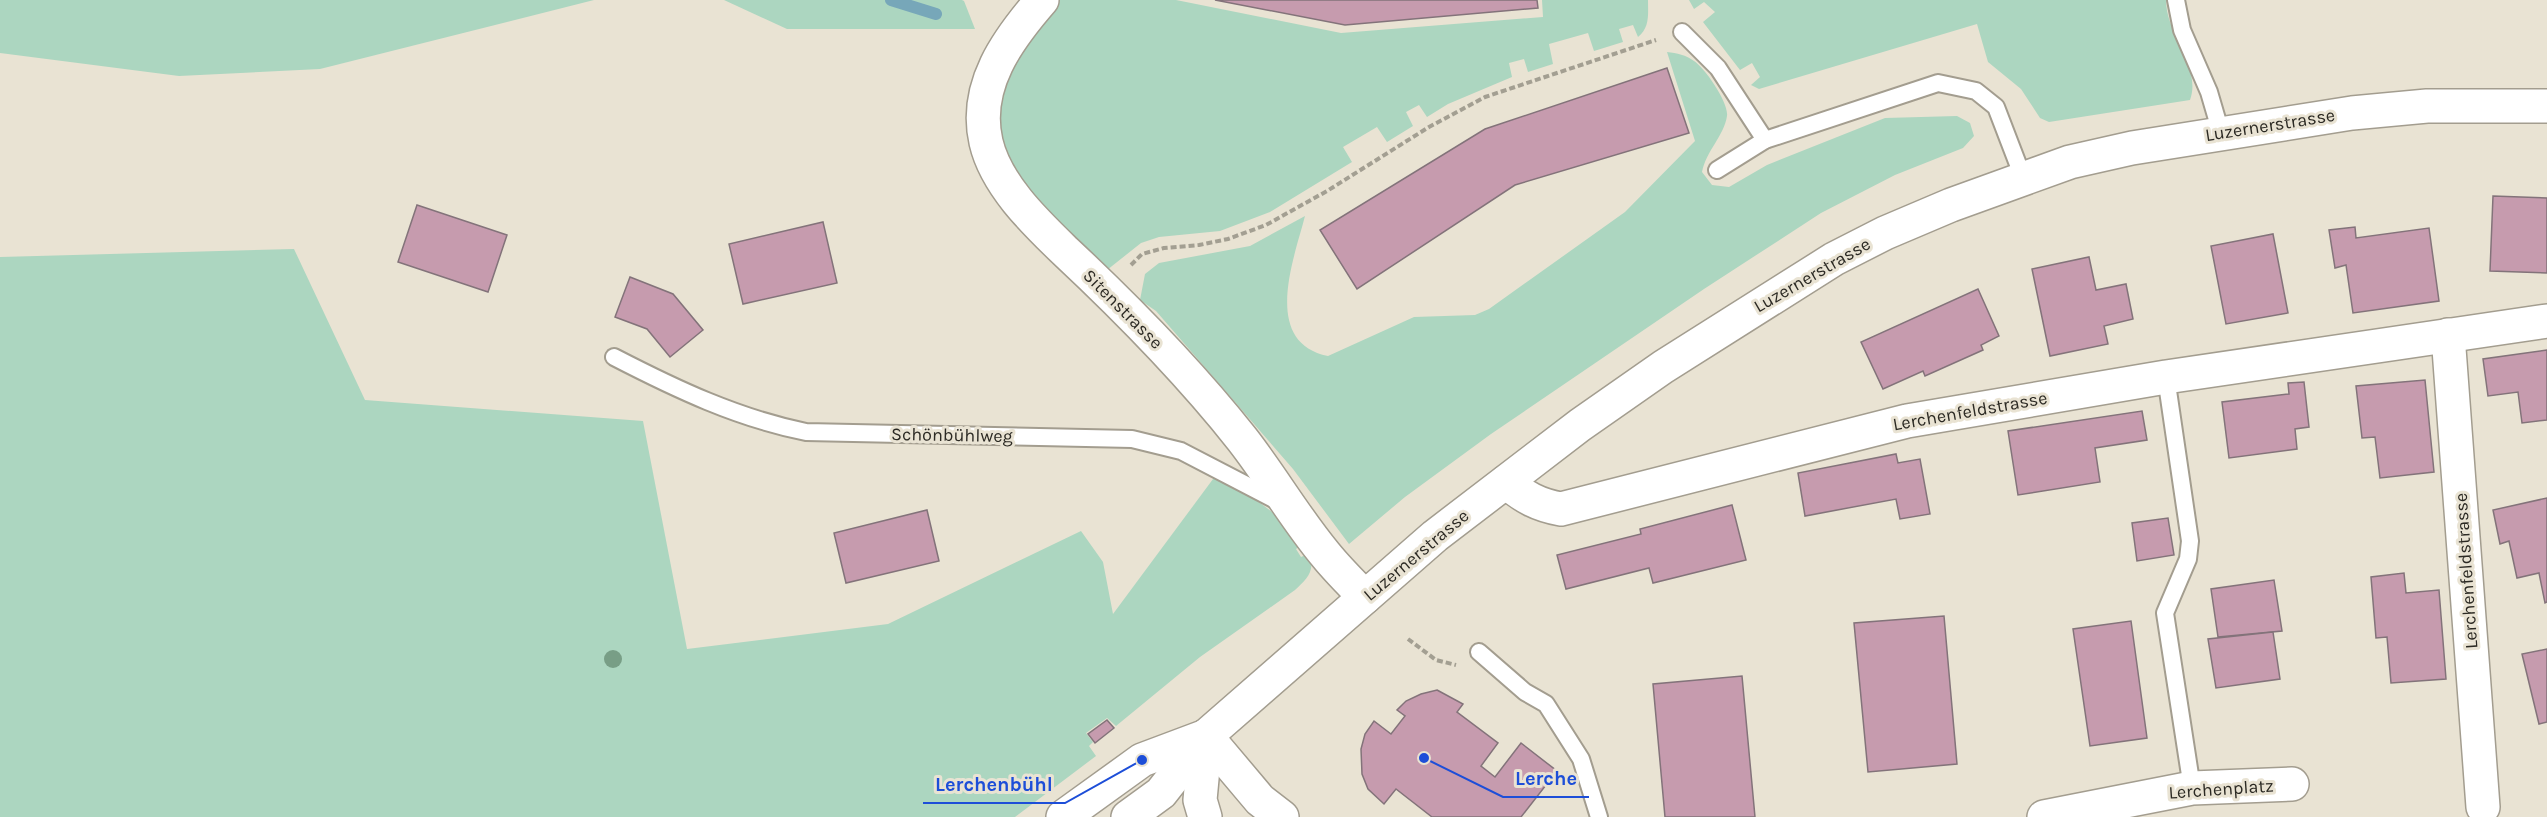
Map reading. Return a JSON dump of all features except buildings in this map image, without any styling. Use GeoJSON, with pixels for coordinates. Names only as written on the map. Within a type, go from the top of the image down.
{"type":"FeatureCollection","features":[{"type":"Feature","properties":{"kind":"street","name":"Sitenstrasse"},"geometry":{"type":"LineString","coordinates":[[1042,0],[1012,38],[995,65],[984,106],[986,141],[990,155],[1021,204],[1194,381],[1242,440],[1324,553],[1365,597]]}},
{"type":"Feature","properties":{"kind":"street","name":"Luzernerstrasse"},"geometry":{"type":"LineString","coordinates":[[1128,817],[1161,793],[1206,736],[1435,536],[1580,425],[1663,367],[1834,259],[1885,233],[1951,205],[2070,162],[2132,148],[2352,113],[2427,106],[2547,106]]}},
{"type":"Feature","properties":{"kind":"street","name":"Lerchenfeldstrasse"},"geometry":{"type":"LineString","coordinates":[[1506,482],[1524,498],[1541,506],[1561,509],[1907,421],[2166,377],[2547,321]]}},
{"type":"Feature","properties":{"kind":"street","name":"Lerchenfeldstrasse"},"geometry":{"type":"LineString","coordinates":[[2448,335],[2483,807]]}},
{"type":"Feature","properties":{"kind":"street","name":"Luzernerstrasse"},"geometry":{"type":"LineString","coordinates":[[1063,817],[1142,760],[1206,736]]}},
{"type":"Feature","properties":{"kind":"street"},"geometry":{"type":"LineString","coordinates":[[1205,817],[1200,801],[1206,736]]}},
{"type":"Feature","properties":{"kind":"street"},"geometry":{"type":"LineString","coordinates":[[1206,736],[1260,800],[1282,817]]}},
{"type":"Feature","properties":{"kind":"street","name":"Lerchenplatz"},"geometry":{"type":"LineString","coordinates":[[2044,817],[2192,788],[2292,784]]}},
{"type":"Feature","properties":{"kind":"lane"},"geometry":{"type":"LineString","coordinates":[[2176,0],[2182,30],[2210,92],[2221,133]]}},
{"type":"Feature","properties":{"kind":"lane"},"geometry":{"type":"LineString","coordinates":[[1682,32],[1718,68],[1766,140]]}},
{"type":"Feature","properties":{"kind":"lane"},"geometry":{"type":"LineString","coordinates":[[1717,170],[1766,140],[1938,83],[1976,92],[1996,107],[2024,180]]}},
{"type":"Feature","properties":{"kind":"lane","name":"Schönbühlweg"},"geometry":{"type":"LineString","coordinates":[[614,357],[692,397],[766,424],[806,432],[1132,439],[1181,451],[1274,501],[1291,506]]}},
{"type":"Feature","properties":{"kind":"lane"},"geometry":{"type":"LineString","coordinates":[[2166,377],[2190,541],[2187,559],[2165,613],[2192,788]]}},
{"type":"Feature","properties":{"kind":"lane"},"geometry":{"type":"LineString","coordinates":[[1479,652],[1524,692],[1546,704],[1581,759],[1594,815]]}},
{"type":"Feature","properties":{"kind":"path"},"geometry":{"type":"LineString","coordinates":[[1105,289],[1142,254],[1164,248],[1199,245],[1228,239],[1266,225],[1327,191],[1429,127],[1485,97],[1682,32]]}},
{"type":"Feature","properties":{"kind":"path"},"geometry":{"type":"LineString","coordinates":[[1408,639],[1436,660],[1457,666],[1479,652]]}},
{"type":"Feature","properties":{"kind":"green space"},"geometry":{"type":"Polygon","coordinates":[[[0,0],[594,0],[320,69],[179,76],[0,53],[0,0]]]}},
{"type":"Feature","properties":{"kind":"green space"},"geometry":{"type":"Polygon","coordinates":[[[724,0],[962,0],[975,29],[787,29],[724,0]]]}},
{"type":"Feature","properties":{"kind":"green space"},"geometry":{"type":"Polygon","coordinates":[[[1056,0],[1176,0],[1341,33],[1543,17],[1542,0],[1648,0],[1648,20],[1645,29],[1638,37],[1633,25],[1619,29],[1623,42],[1594,51],[1588,33],[1549,44],[1553,64],[1528,72],[1524,59],[1509,63],[1512,77],[1448,104],[1427,117],[1419,105],[1406,112],[1413,126],[1387,142],[1377,127],[1343,147],[1352,162],[1270,212],[1220,231],[1159,237],[1141,243],[1102,274],[1008,169],[997,140],[997,93],[1016,51],[1056,0]]]}},
{"type":"Feature","properties":{"kind":"green space"},"geometry":{"type":"Polygon","coordinates":[[[1689,0],[2166,0],[2171,26],[2191,75],[2190,100],[2049,122],[2040,118],[2021,89],[1988,62],[1977,24],[1759,89],[1751,85],[1760,77],[1752,63],[1740,70],[1703,22],[1715,12],[1704,2],[1694,9],[1689,0]]]}},
{"type":"Feature","properties":{"kind":"green space"},"geometry":{"type":"Polygon","coordinates":[[[1667,52],[1685,56],[1699,65],[1715,86],[1727,110],[1725,123],[1707,157],[1702,172],[1712,185],[1729,187],[1767,165],[1885,118],[1957,116],[1970,123],[1974,136],[1963,148],[1895,175],[1821,213],[1704,289],[1491,434],[1405,497],[1349,544],[1293,469],[1156,311],[1140,300],[1145,274],[1159,263],[1250,246],[1305,216],[1287,297],[1288,317],[1295,334],[1307,348],[1328,356],[1414,317],[1475,315],[1489,309],[1625,212],[1695,141],[1667,52]]]}},
{"type":"Feature","properties":{"kind":"green space"},"geometry":{"type":"Polygon","coordinates":[[[294,249],[365,400],[643,421],[687,649],[888,624],[1081,531],[1103,562],[1113,614],[1216,475],[1263,505],[1284,523],[1302,545],[1296,549],[1301,557],[1308,554],[1311,570],[1295,590],[1200,657],[1116,726],[1107,718],[1086,733],[1093,742],[1089,746],[1096,756],[1015,817],[0,817],[0,257],[294,249]]]}},
{"type":"Feature","properties":{"kind":"waterway"},"geometry":{"type":"LineString","coordinates":[[891,0],[936,14]]}},
{"type":"Feature","properties":{"kind":"place","name":"Lerche"},"geometry":{"type":"Point","coordinates":[1424,758]}},
{"type":"Feature","properties":{"kind":"place","name":"Lerchenbühl"},"geometry":{"type":"Point","coordinates":[1142,760]}}]}
